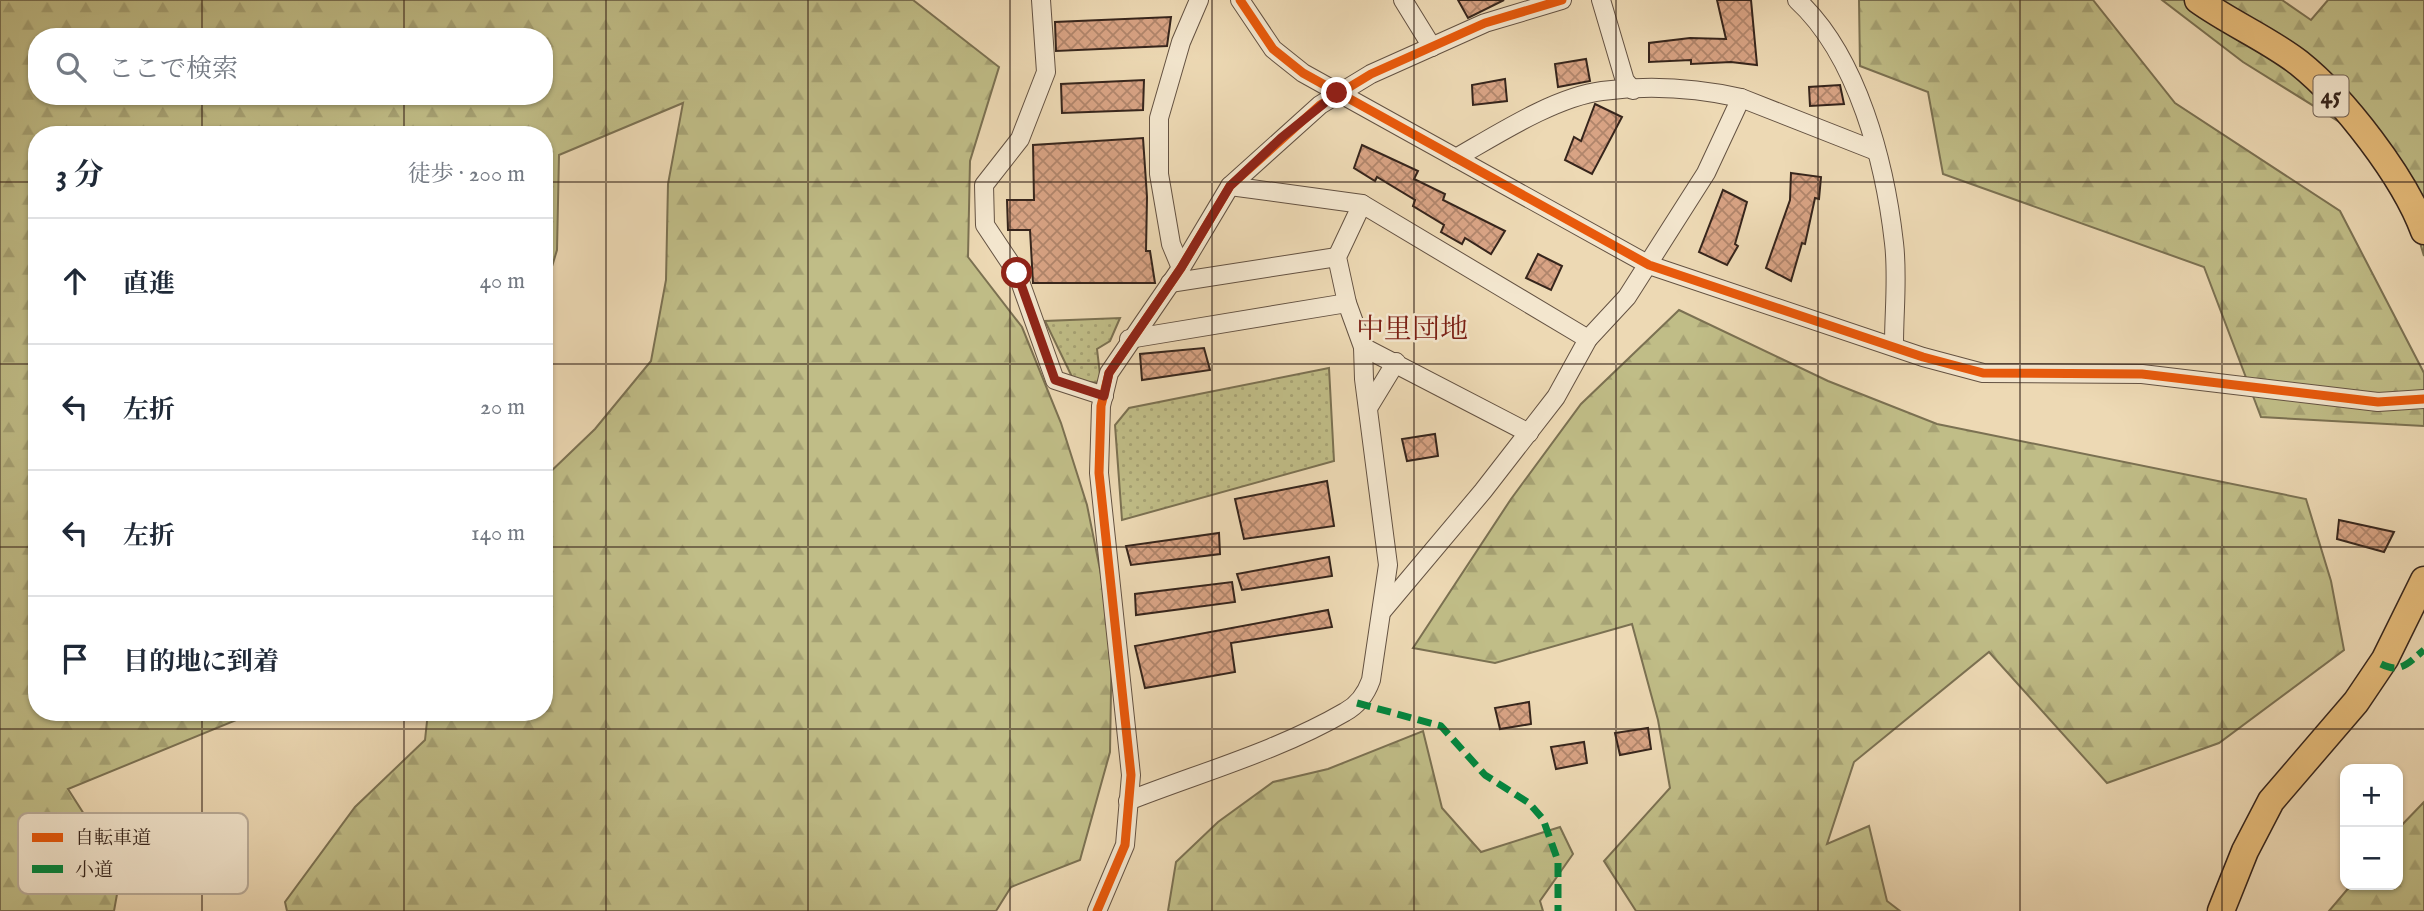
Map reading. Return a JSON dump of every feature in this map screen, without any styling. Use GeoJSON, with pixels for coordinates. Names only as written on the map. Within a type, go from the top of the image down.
{"type":"FeatureCollection","features":[{"type":"Feature","properties":{"kind":"highway","name":"45"},"geometry":{"type":"LineString","coordinates":[[2198,0],[2299,63],[2366,133],[2395,175],[2424,231]]}},
{"type":"Feature","properties":{"kind":"highway"},"geometry":{"type":"LineString","coordinates":[[2221,911],[2245,851],[2271,801],[2356,702],[2385,659],[2424,580]]}},
{"type":"Feature","properties":{"kind":"street"},"geometry":{"type":"LineString","coordinates":[[1041,0],[1046,72],[1020,139],[984,185],[985,225],[1017,273],[1055,380],[1104,396]]}},
{"type":"Feature","properties":{"kind":"street"},"geometry":{"type":"LineString","coordinates":[[1181,268],[1171,244],[1159,174],[1159,118],[1181,42],[1199,0]]}},
{"type":"Feature","properties":{"kind":"street"},"geometry":{"type":"LineString","coordinates":[[1240,0],[1273,49],[1337,93],[1650,265],[1983,373],[2142,374],[2378,402],[2424,399]]}},
{"type":"Feature","properties":{"kind":"street"},"geometry":{"type":"LineString","coordinates":[[1403,0],[1432,47]]}},
{"type":"Feature","properties":{"kind":"street"},"geometry":{"type":"LineString","coordinates":[[1097,911],[1125,845],[1131,775],[1099,473],[1104,396],[1109,373],[1129,339],[1181,268],[1230,186],[1281,138],[1337,93],[1485,23],[1562,0]]}},
{"type":"Feature","properties":{"kind":"street"},"geometry":{"type":"LineString","coordinates":[[1601,0],[1625,82],[1633,90]]}},
{"type":"Feature","properties":{"kind":"street"},"geometry":{"type":"LineString","coordinates":[[1797,0],[1813,15],[1837,49],[1866,115],[1876,151],[1894,244],[1894,344]]}},
{"type":"Feature","properties":{"kind":"street"},"geometry":{"type":"LineString","coordinates":[[1456,158],[1560,105],[1601,91],[1633,90],[1719,93],[1741,98],[1876,151]]}},
{"type":"Feature","properties":{"kind":"street"},"geometry":{"type":"LineString","coordinates":[[1383,610],[1529,433],[1556,397],[1588,339],[1627,297],[1650,265],[1706,173],[1741,98]]}},
{"type":"Feature","properties":{"kind":"street"},"geometry":{"type":"LineString","coordinates":[[1230,186],[1362,204],[1588,339]]}},
{"type":"Feature","properties":{"kind":"street"},"geometry":{"type":"LineString","coordinates":[[1128,801],[1278,743],[1346,712],[1366,693],[1371,680],[1388,565],[1363,347],[1348,303],[1338,257],[1362,204]]}},
{"type":"Feature","properties":{"kind":"street"},"geometry":{"type":"LineString","coordinates":[[1170,283],[1338,257]]}},
{"type":"Feature","properties":{"kind":"street"},"geometry":{"type":"LineString","coordinates":[[1129,339],[1348,303]]}},
{"type":"Feature","properties":{"kind":"street"},"geometry":{"type":"LineString","coordinates":[[1363,347],[1529,433]]}},
{"type":"Feature","properties":{"kind":"street"},"geometry":{"type":"LineString","coordinates":[[1368,408],[1396,362]]}},
{"type":"Feature","properties":{"kind":"green space"},"geometry":{"type":"Polygon","coordinates":[[[0,0],[913,0],[999,67],[970,161],[968,257],[1022,327],[1061,423],[1087,505],[1112,629],[1110,752],[1080,860],[1011,887],[996,911],[287,911],[285,902],[355,807],[425,740],[427,721],[553,721],[553,469],[595,429],[651,361],[666,280],[668,184],[683,103],[559,155],[557,250],[553,263],[553,126],[28,126],[28,721],[234,721],[68,789],[83,813],[18,813],[18,894],[117,894],[114,911],[0,911],[0,0]]]}},
{"type":"Feature","properties":{"kind":"green space"},"geometry":{"type":"Polygon","coordinates":[[[1859,0],[2093,0],[2175,103],[2340,211],[2424,373],[2424,426],[2261,417],[2204,267],[1943,174],[1928,92],[1860,66],[1859,0]]]}},
{"type":"Feature","properties":{"kind":"green space"},"geometry":{"type":"Polygon","coordinates":[[[2162,0],[2282,0],[2311,20],[2328,0],[2424,0],[2424,256],[2394,156],[2243,62],[2162,0]]]}},
{"type":"Feature","properties":{"kind":"green space"},"geometry":{"type":"Polygon","coordinates":[[[1679,310],[1828,381],[1937,424],[2306,499],[2331,581],[2344,650],[2219,743],[2107,783],[1989,652],[1854,762],[1827,844],[1869,826],[1887,901],[1900,911],[1636,911],[1604,861],[1670,788],[1658,720],[1632,624],[1495,663],[1413,648],[1511,499],[1581,404],[1679,310]]]}},
{"type":"Feature","properties":{"kind":"green space"},"geometry":{"type":"Polygon","coordinates":[[[1120,318],[1110,341],[1097,349],[1101,383],[1074,381],[1045,321],[1120,318]]]}},
{"type":"Feature","properties":{"kind":"green space"},"geometry":{"type":"Polygon","coordinates":[[[1329,368],[1334,461],[1122,520],[1115,425],[1129,408],[1329,368]]]}},
{"type":"Feature","properties":{"kind":"green space"},"geometry":{"type":"Polygon","coordinates":[[[1423,731],[1442,808],[1481,852],[1560,827],[1573,854],[1540,901],[1543,911],[1168,911],[1176,862],[1218,822],[1273,782],[1328,769],[1423,731]]]}},
{"type":"Feature","properties":{"kind":"green space"},"geometry":{"type":"Polygon","coordinates":[[[2424,802],[2424,911],[2329,911],[2347,890],[2403,890],[2403,824],[2424,802]]]}},
{"type":"Feature","properties":{"kind":"building"},"geometry":{"type":"Polygon","coordinates":[[[1458,0],[1504,0],[1468,18],[1458,0]]]}},
{"type":"Feature","properties":{"kind":"building"},"geometry":{"type":"Polygon","coordinates":[[[1717,0],[1751,0],[1757,65],[1731,62],[1691,64],[1691,60],[1649,62],[1649,43],[1690,38],[1726,39],[1717,0]]]}},
{"type":"Feature","properties":{"kind":"building"},"geometry":{"type":"Polygon","coordinates":[[[1171,17],[1167,46],[1056,51],[1055,22],[1171,17]]]}},
{"type":"Feature","properties":{"kind":"building"},"geometry":{"type":"Polygon","coordinates":[[[1586,59],[1590,81],[1558,87],[1555,64],[1586,59]]]}},
{"type":"Feature","properties":{"kind":"building"},"geometry":{"type":"Polygon","coordinates":[[[1505,79],[1507,101],[1473,105],[1472,85],[1505,79]]]}},
{"type":"Feature","properties":{"kind":"building"},"geometry":{"type":"Polygon","coordinates":[[[1144,80],[1143,110],[1062,113],[1061,84],[1144,80]]]}},
{"type":"Feature","properties":{"kind":"building"},"geometry":{"type":"Polygon","coordinates":[[[1840,85],[1844,104],[1810,106],[1809,87],[1840,85]]]}},
{"type":"Feature","properties":{"kind":"building"},"geometry":{"type":"Polygon","coordinates":[[[1595,104],[1622,117],[1592,174],[1565,160],[1574,137],[1581,141],[1595,104]]]}},
{"type":"Feature","properties":{"kind":"building"},"geometry":{"type":"Polygon","coordinates":[[[1143,138],[1147,197],[1146,251],[1150,251],[1155,283],[1033,283],[1030,230],[1008,230],[1007,200],[1034,200],[1033,145],[1143,138]]]}},
{"type":"Feature","properties":{"kind":"building"},"geometry":{"type":"Polygon","coordinates":[[[1362,145],[1418,171],[1414,179],[1445,194],[1443,200],[1505,231],[1491,254],[1465,238],[1462,244],[1441,232],[1444,225],[1413,206],[1415,200],[1377,177],[1375,181],[1354,168],[1362,145]]]}},
{"type":"Feature","properties":{"kind":"building"},"geometry":{"type":"Polygon","coordinates":[[[1791,173],[1821,177],[1819,199],[1815,198],[1805,244],[1802,243],[1791,281],[1766,268],[1790,200],[1791,173]]]}},
{"type":"Feature","properties":{"kind":"building"},"geometry":{"type":"Polygon","coordinates":[[[1723,190],[1747,202],[1735,244],[1738,246],[1727,265],[1699,252],[1723,190]]]}},
{"type":"Feature","properties":{"kind":"building"},"geometry":{"type":"Polygon","coordinates":[[[1538,254],[1562,266],[1551,290],[1526,278],[1538,254]]]}},
{"type":"Feature","properties":{"kind":"building"},"geometry":{"type":"Polygon","coordinates":[[[1204,348],[1210,370],[1142,380],[1140,354],[1204,348]]]}},
{"type":"Feature","properties":{"kind":"building"},"geometry":{"type":"Polygon","coordinates":[[[1435,434],[1438,456],[1407,461],[1402,439],[1435,434]]]}},
{"type":"Feature","properties":{"kind":"building"},"geometry":{"type":"Polygon","coordinates":[[[1327,481],[1334,526],[1244,539],[1235,499],[1327,481]]]}},
{"type":"Feature","properties":{"kind":"building"},"geometry":{"type":"Polygon","coordinates":[[[2339,520],[2394,532],[2384,552],[2337,539],[2339,520]]]}},
{"type":"Feature","properties":{"kind":"building"},"geometry":{"type":"Polygon","coordinates":[[[1219,533],[1220,554],[1131,565],[1126,546],[1219,533]]]}},
{"type":"Feature","properties":{"kind":"building"},"geometry":{"type":"Polygon","coordinates":[[[1329,557],[1332,576],[1242,590],[1237,574],[1329,557]]]}},
{"type":"Feature","properties":{"kind":"building"},"geometry":{"type":"Polygon","coordinates":[[[1232,582],[1235,602],[1136,615],[1135,594],[1232,582]]]}},
{"type":"Feature","properties":{"kind":"building"},"geometry":{"type":"Polygon","coordinates":[[[1328,610],[1332,627],[1231,643],[1235,672],[1145,688],[1135,646],[1328,610]]]}},
{"type":"Feature","properties":{"kind":"building"},"geometry":{"type":"Polygon","coordinates":[[[1529,702],[1531,724],[1500,729],[1495,708],[1529,702]]]}},
{"type":"Feature","properties":{"kind":"building"},"geometry":{"type":"Polygon","coordinates":[[[1648,728],[1651,749],[1620,755],[1615,733],[1648,728]]]}},
{"type":"Feature","properties":{"kind":"building"},"geometry":{"type":"Polygon","coordinates":[[[1584,742],[1587,763],[1556,769],[1551,747],[1584,742]]]}},
{"type":"Feature","properties":{"kind":"marked path"},"geometry":{"type":"LineString","coordinates":[[2381,664],[2394,668],[2404,666],[2424,650]]}},
{"type":"Feature","properties":{"kind":"marked path"},"geometry":{"type":"LineString","coordinates":[[1357,703],[1441,726],[1485,775],[1529,803],[1543,819],[1558,861],[1558,911]]}},
{"type":"Feature","properties":{"kind":"cycle path"},"geometry":{"type":"LineString","coordinates":[[1240,0],[1273,49],[1303,73],[1649,265],[1923,357],[1983,373],[2142,374],[2378,402],[2424,399]]}},
{"type":"Feature","properties":{"kind":"cycle path"},"geometry":{"type":"LineString","coordinates":[[1097,911],[1125,845],[1131,775],[1099,473],[1101,406],[1109,373],[1181,268],[1230,186],[1320,105],[1371,74],[1485,23],[1562,0]]}},
{"type":"Feature","properties":{"kind":"district","name":"中里団地"},"geometry":{"type":"Point","coordinates":[1412,330]}},
{"type":"Feature","properties":{"kind":"route"},"geometry":{"type":"LineString","coordinates":[[1017,273],[1055,380],[1104,396],[1109,373],[1181,268],[1230,186],[1281,138],[1337,93]]}}]}
